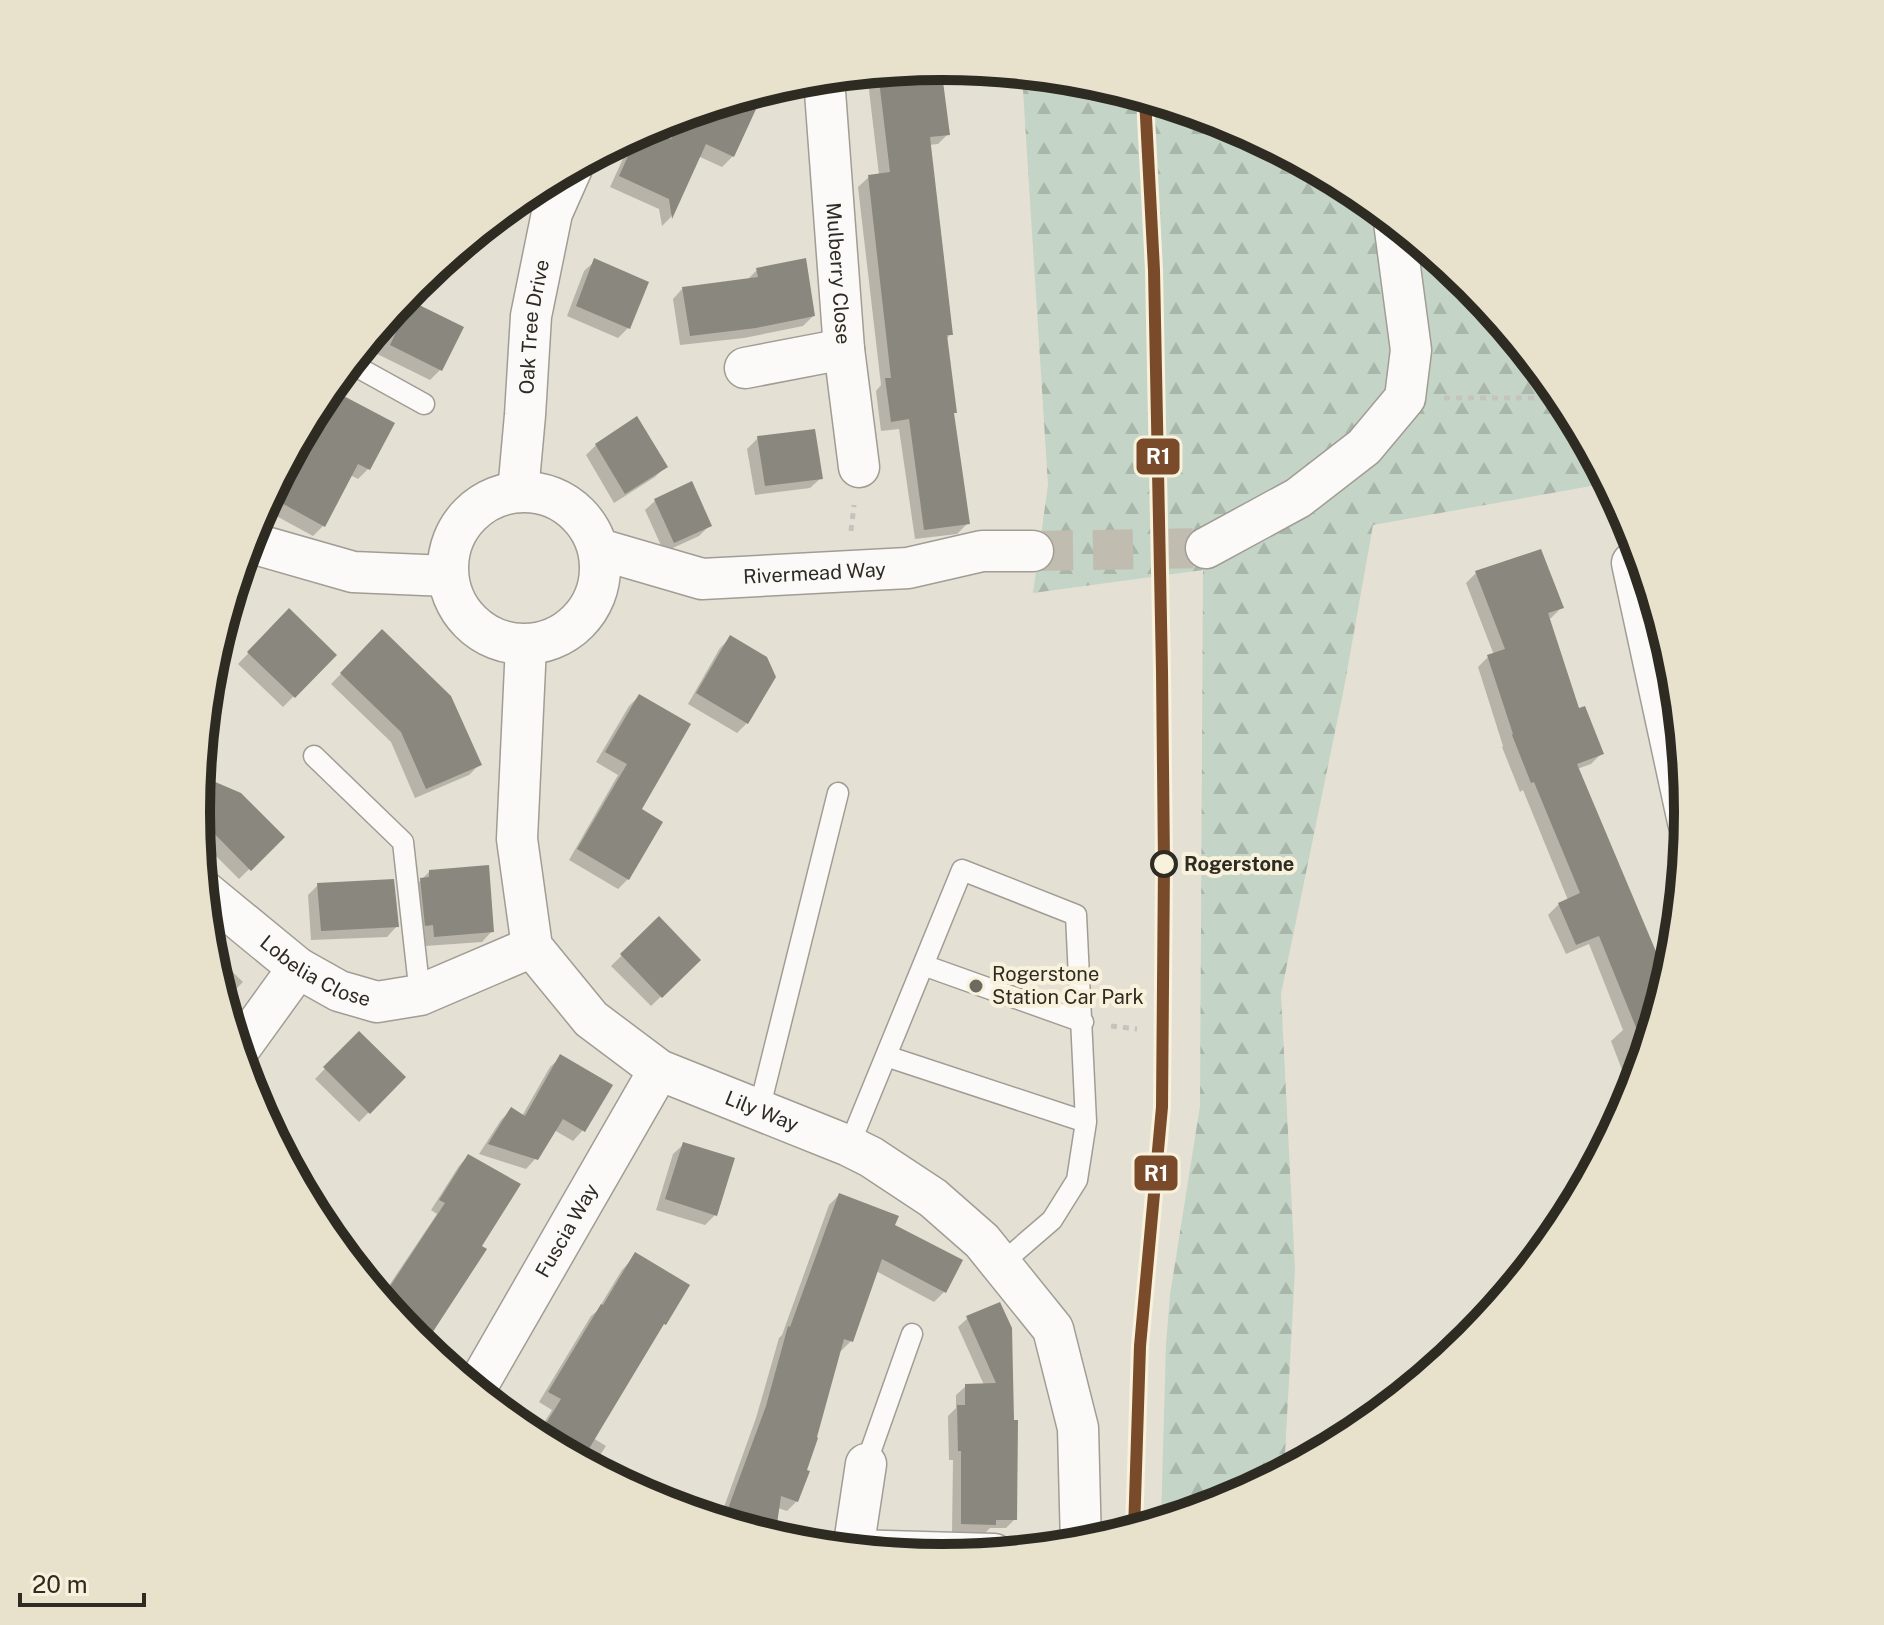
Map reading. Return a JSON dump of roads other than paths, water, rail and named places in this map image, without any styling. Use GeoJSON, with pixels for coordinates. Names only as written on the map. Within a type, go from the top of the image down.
{"type":"FeatureCollection","features":[{"type":"Feature","properties":{"kind":"street","name":"Mulberry Close"},"geometry":{"type":"LineString","coordinates":[[825,90],[844,349],[859,467]]}},
{"type":"Feature","properties":{"kind":"street","name":"Oak Tree Drive"},"geometry":{"type":"LineString","coordinates":[[518,492],[531,316],[552,213],[564,185]]}},
{"type":"Feature","properties":{"kind":"street"},"geometry":{"type":"LineString","coordinates":[[1206,548],[1298,498],[1364,447],[1405,398],[1411,350],[1396,238]]}},
{"type":"Feature","properties":{"kind":"street"},"geometry":{"type":"LineString","coordinates":[[745,368],[844,349]]}},
{"type":"Feature","properties":{"kind":"street"},"geometry":{"type":"LineString","coordinates":[[518,492],[555,498],[576,511],[599,549],[600,582],[594,601],[571,629],[536,644],[526,645],[502,642],[478,630],[452,598],[447,576],[449,550],[457,530],[466,519],[494,497],[518,492]]}},
{"type":"Feature","properties":{"kind":"street"},"geometry":{"type":"LineString","coordinates":[[260,545],[353,572],[447,576]]}},
{"type":"Feature","properties":{"kind":"street","name":"Rivermead Way"},"geometry":{"type":"LineString","coordinates":[[599,549],[702,579],[908,568],[982,551],[1033,551]]}},
{"type":"Feature","properties":{"kind":"street"},"geometry":{"type":"LineString","coordinates":[[1634,571],[1671,741]]}},
{"type":"Feature","properties":{"kind":"street"},"geometry":{"type":"LineString","coordinates":[[526,645],[517,839],[532,947]]}},
{"type":"Feature","properties":{"kind":"street","name":"Lobelia Close"},"geometry":{"type":"LineString","coordinates":[[215,900],[298,968],[339,991],[377,1002],[420,995],[532,947]]}},
{"type":"Feature","properties":{"kind":"street","name":"Lily Way"},"geometry":{"type":"LineString","coordinates":[[532,947],[591,1019],[659,1070],[871,1157],[933,1198],[982,1241],[1053,1329],[1078,1428],[1081,1532]]}},
{"type":"Feature","properties":{"kind":"street"},"geometry":{"type":"LineString","coordinates":[[246,1040],[298,968]]}},
{"type":"Feature","properties":{"kind":"street","name":"Fuscia Way"},"geometry":{"type":"LineString","coordinates":[[480,1381],[659,1070]]}},
{"type":"Feature","properties":{"kind":"street"},"geometry":{"type":"LineString","coordinates":[[854,1540],[866,1464]]}},
{"type":"Feature","properties":{"kind":"lane"},"geometry":{"type":"LineString","coordinates":[[360,368],[424,404]]}},
{"type":"Feature","properties":{"kind":"lane"},"geometry":{"type":"LineString","coordinates":[[314,756],[403,842],[420,995]]}},
{"type":"Feature","properties":{"kind":"lane"},"geometry":{"type":"LineString","coordinates":[[759,1110],[838,793]]}},
{"type":"Feature","properties":{"kind":"lane"},"geometry":{"type":"LineString","coordinates":[[849,1146],[962,870],[1076,915],[1086,1122],[1077,1180],[1052,1220],[1001,1264]]}},
{"type":"Feature","properties":{"kind":"lane"},"geometry":{"type":"LineString","coordinates":[[923,965],[1083,1022]]}},
{"type":"Feature","properties":{"kind":"lane"},"geometry":{"type":"LineString","coordinates":[[886,1056],[1086,1122]]}},
{"type":"Feature","properties":{"kind":"lane"},"geometry":{"type":"LineString","coordinates":[[866,1464],[912,1334]]}},
{"type":"Feature","properties":{"kind":"tunnel"},"geometry":{"type":"LineString","coordinates":[[1033,551],[1206,548]]}},
{"type":"Feature","properties":{"kind":"place","name":"Rogerstone"},"geometry":{"type":"Point","coordinates":[1164,864]}},
{"type":"Feature","properties":{"kind":"place","name":"Rogerstone Station Car Park"},"geometry":{"type":"Point","coordinates":[976,986]}}]}
